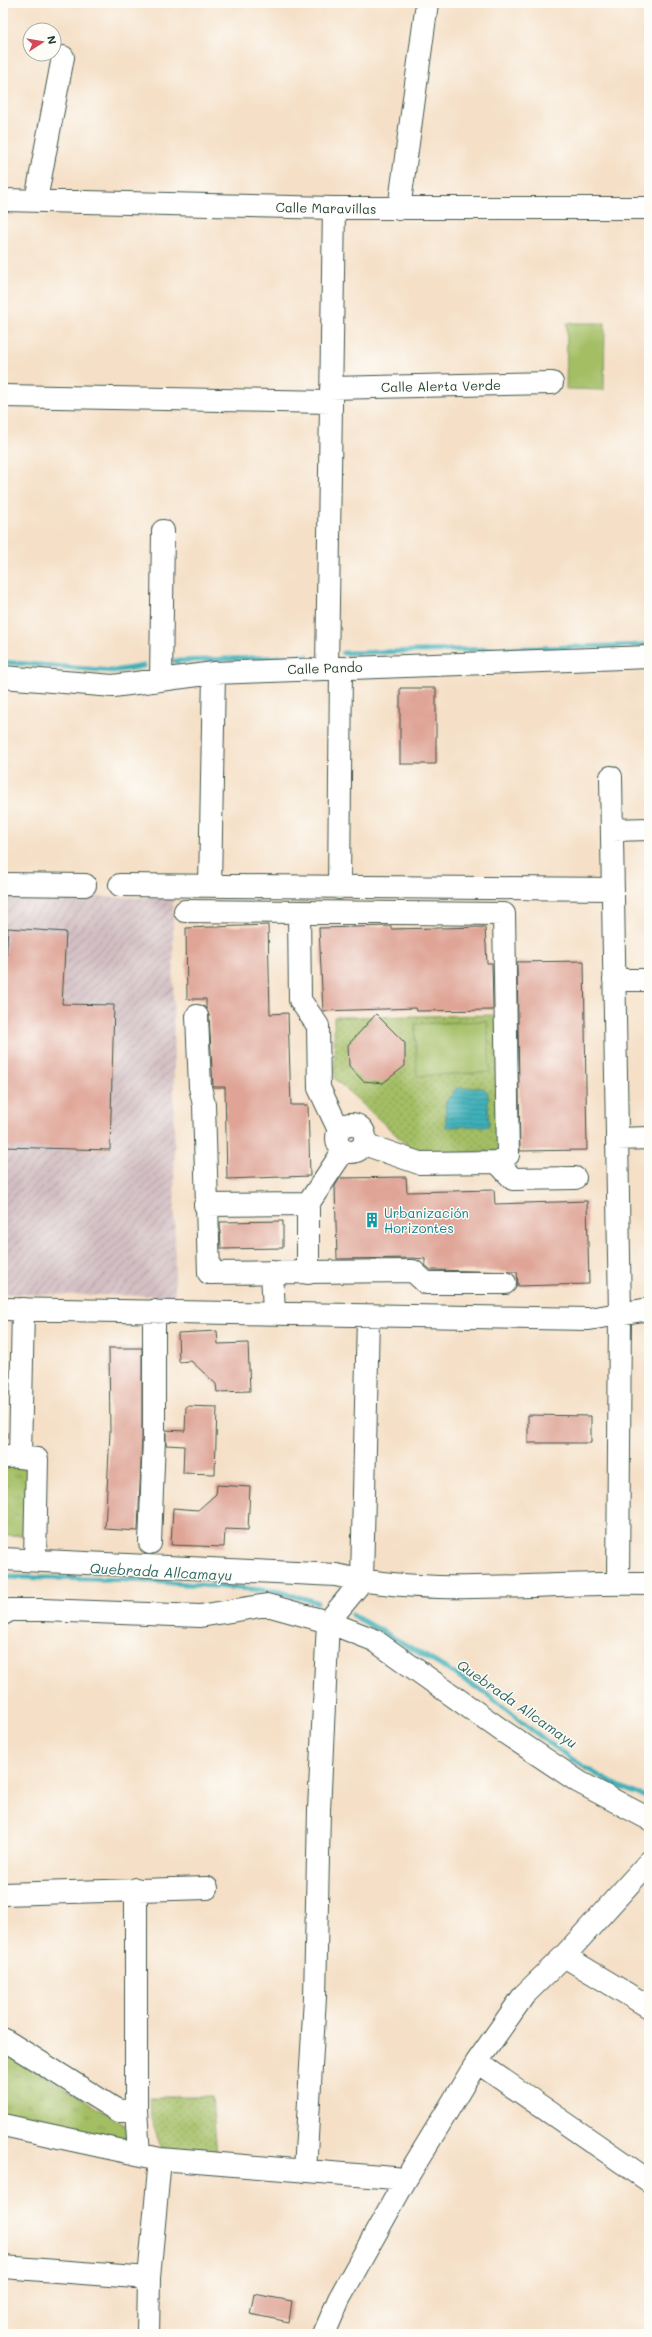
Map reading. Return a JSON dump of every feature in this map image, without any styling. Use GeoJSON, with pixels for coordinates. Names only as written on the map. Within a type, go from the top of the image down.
{"type":"FeatureCollection","features":[{"type":"Feature","properties":{"kind":"street"},"geometry":{"type":"LineString","coordinates":[[399,209],[427,3]]}},
{"type":"Feature","properties":{"kind":"street"},"geometry":{"type":"LineString","coordinates":[[36,200],[63,57]]}},
{"type":"Feature","properties":{"kind":"street","name":"Calle Maravillas"},"geometry":{"type":"LineString","coordinates":[[3,200],[399,209],[649,208]]}},
{"type":"Feature","properties":{"kind":"street"},"geometry":{"type":"LineString","coordinates":[[334,208],[331,395],[334,668],[339,888]]}},
{"type":"Feature","properties":{"kind":"street","name":"Calle Alerta Verde"},"geometry":{"type":"LineString","coordinates":[[3,396],[331,395],[552,383]]}},
{"type":"Feature","properties":{"kind":"street"},"geometry":{"type":"LineString","coordinates":[[160,680],[163,531]]}},
{"type":"Feature","properties":{"kind":"street","name":"Calle Pando"},"geometry":{"type":"LineString","coordinates":[[3,677],[113,686],[214,673],[649,657]]}},
{"type":"Feature","properties":{"kind":"street"},"geometry":{"type":"LineString","coordinates":[[210,886],[214,673]]}},
{"type":"Feature","properties":{"kind":"street"},"geometry":{"type":"LineString","coordinates":[[611,777],[620,1315],[618,1584]]}},
{"type":"Feature","properties":{"kind":"street"},"geometry":{"type":"LineString","coordinates":[[612,830],[649,829]]}},
{"type":"Feature","properties":{"kind":"street"},"geometry":{"type":"LineString","coordinates":[[3,884],[85,885]]}},
{"type":"Feature","properties":{"kind":"street"},"geometry":{"type":"LineString","coordinates":[[120,885],[339,888],[613,889]]}},
{"type":"Feature","properties":{"kind":"street"},"geometry":{"type":"LineString","coordinates":[[184,911],[504,914],[508,1155],[497,1162],[419,1163],[349,1141],[320,1088],[318,1026],[300,1000],[299,913]]}},
{"type":"Feature","properties":{"kind":"street"},"geometry":{"type":"LineString","coordinates":[[614,980],[649,980]]}},
{"type":"Feature","properties":{"kind":"street"},"geometry":{"type":"LineString","coordinates":[[197,1016],[200,1087],[204,1105],[208,1272],[308,1273],[413,1271],[426,1283],[505,1283]]}},
{"type":"Feature","properties":{"kind":"street"},"geometry":{"type":"LineString","coordinates":[[617,1139],[649,1138]]}},
{"type":"Feature","properties":{"kind":"street"},"geometry":{"type":"LineString","coordinates":[[308,1273],[308,1204],[349,1141]]}},
{"type":"Feature","properties":{"kind":"street"},"geometry":{"type":"LineString","coordinates":[[497,1162],[513,1179],[575,1178]]}},
{"type":"Feature","properties":{"kind":"street"},"geometry":{"type":"LineString","coordinates":[[206,1205],[308,1204]]}},
{"type":"Feature","properties":{"kind":"street"},"geometry":{"type":"LineString","coordinates":[[272,1272],[274,1312]]}},
{"type":"Feature","properties":{"kind":"street"},"geometry":{"type":"LineString","coordinates":[[35,1559],[36,1459],[12,1457],[13,1309],[274,1312],[368,1316],[589,1319],[620,1315],[649,1308]]}},
{"type":"Feature","properties":{"kind":"street"},"geometry":{"type":"LineString","coordinates":[[150,1543],[154,1438],[154,1311]]}},
{"type":"Feature","properties":{"kind":"street"},"geometry":{"type":"LineString","coordinates":[[305,2171],[315,1997],[319,1810],[328,1622],[362,1581],[368,1316]]}},
{"type":"Feature","properties":{"kind":"street"},"geometry":{"type":"LineString","coordinates":[[3,1559],[35,1559],[336,1575],[362,1581],[464,1588],[649,1584]]}},
{"type":"Feature","properties":{"kind":"street"},"geometry":{"type":"LineString","coordinates":[[3,1614],[10,1610],[42,1610],[200,1616],[267,1605],[328,1622],[374,1640],[504,1732],[579,1782],[649,1819]]}},
{"type":"Feature","properties":{"kind":"street"},"geometry":{"type":"LineString","coordinates":[[324,2334],[339,2299],[406,2179],[477,2062],[524,1996],[564,1956],[649,1862]]}},
{"type":"Feature","properties":{"kind":"street"},"geometry":{"type":"LineString","coordinates":[[3,1894],[207,1888]]}},
{"type":"Feature","properties":{"kind":"street"},"geometry":{"type":"LineString","coordinates":[[136,1889],[136,2110],[139,2154]]}},
{"type":"Feature","properties":{"kind":"street"},"geometry":{"type":"LineString","coordinates":[[564,1956],[649,2007]]}},
{"type":"Feature","properties":{"kind":"street"},"geometry":{"type":"LineString","coordinates":[[3,2039],[118,2111],[136,2110]]}},
{"type":"Feature","properties":{"kind":"street"},"geometry":{"type":"LineString","coordinates":[[477,2062],[648,2178]]}},
{"type":"Feature","properties":{"kind":"street"},"geometry":{"type":"LineString","coordinates":[[3,2126],[160,2159],[406,2179]]}},
{"type":"Feature","properties":{"kind":"street"},"geometry":{"type":"LineString","coordinates":[[148,2334],[149,2278],[160,2159]]}},
{"type":"Feature","properties":{"kind":"street"},"geometry":{"type":"LineString","coordinates":[[3,2267],[149,2278]]}},
{"type":"Feature","properties":{"kind":"shaded area"},"geometry":{"type":"Polygon","coordinates":[[[3,895],[173,898],[175,1296],[3,1294],[3,895]]]}},
{"type":"Feature","properties":{"kind":"green space"},"geometry":{"type":"Polygon","coordinates":[[[567,323],[605,323],[604,390],[566,389],[567,323]]]}},
{"type":"Feature","properties":{"kind":"green space"},"geometry":{"type":"Polygon","coordinates":[[[499,1015],[502,1151],[419,1156],[335,1079],[334,1017],[499,1015]]]}},
{"type":"Feature","properties":{"kind":"green space"},"geometry":{"type":"Polygon","coordinates":[[[487,1021],[490,1072],[417,1076],[415,1024],[487,1021]]]}},
{"type":"Feature","properties":{"kind":"green space"},"geometry":{"type":"Polygon","coordinates":[[[3,1465],[28,1466],[31,1536],[3,1535],[3,1465]]]}},
{"type":"Feature","properties":{"kind":"green space"},"geometry":{"type":"Polygon","coordinates":[[[3,2049],[125,2125],[128,2144],[3,2114],[3,2049]]]}},
{"type":"Feature","properties":{"kind":"green space"},"geometry":{"type":"Polygon","coordinates":[[[150,2097],[212,2097],[217,2154],[161,2148],[151,2119],[150,2097]]]}},
{"type":"Feature","properties":{"kind":"water"},"geometry":{"type":"Polygon","coordinates":[[[456,1088],[484,1088],[488,1093],[489,1126],[446,1127],[445,1103],[456,1088]]]}},
{"type":"Feature","properties":{"kind":"building"},"geometry":{"type":"Polygon","coordinates":[[[400,688],[436,688],[436,764],[400,764],[400,688]]]}},
{"type":"Feature","properties":{"kind":"building"},"geometry":{"type":"Polygon","coordinates":[[[268,925],[270,1014],[288,1013],[291,1105],[308,1105],[310,1176],[227,1179],[225,1087],[213,1087],[209,1015],[206,1008],[206,999],[187,999],[186,928],[268,925]]]}},
{"type":"Feature","properties":{"kind":"building"},"geometry":{"type":"Polygon","coordinates":[[[391,926],[391,929],[485,927],[487,963],[492,963],[493,1010],[417,1011],[416,1008],[323,1011],[319,928],[391,926]]]}},
{"type":"Feature","properties":{"kind":"building"},"geometry":{"type":"Polygon","coordinates":[[[8,928],[66,932],[62,1004],[114,1005],[110,1150],[3,1147],[3,1003],[8,928]]]}},
{"type":"Feature","properties":{"kind":"building"},"geometry":{"type":"Polygon","coordinates":[[[584,961],[587,1150],[520,1151],[517,962],[584,961]]]}},
{"type":"Feature","properties":{"kind":"building"},"geometry":{"type":"Polygon","coordinates":[[[376,1014],[405,1043],[405,1066],[383,1083],[363,1081],[349,1066],[348,1045],[376,1014]]]}},
{"type":"Feature","properties":{"kind":"building"},"geometry":{"type":"Polygon","coordinates":[[[406,1177],[407,1192],[494,1190],[495,1204],[587,1201],[589,1284],[518,1286],[517,1272],[431,1270],[425,1265],[425,1259],[413,1258],[337,1259],[335,1186],[340,1178],[406,1177]]]}},
{"type":"Feature","properties":{"kind":"building"},"geometry":{"type":"Polygon","coordinates":[[[283,1221],[283,1248],[221,1249],[220,1222],[283,1221]]]}},
{"type":"Feature","properties":{"kind":"building"},"geometry":{"type":"Polygon","coordinates":[[[217,1331],[218,1344],[248,1343],[250,1391],[217,1392],[216,1384],[191,1361],[179,1362],[178,1333],[217,1331]]]}},
{"type":"Feature","properties":{"kind":"building"},"geometry":{"type":"Polygon","coordinates":[[[109,1348],[142,1348],[142,1438],[138,1531],[105,1529],[110,1432],[109,1348]]]}},
{"type":"Feature","properties":{"kind":"building"},"geometry":{"type":"Polygon","coordinates":[[[186,1406],[217,1407],[215,1474],[183,1473],[184,1446],[166,1445],[166,1430],[185,1431],[186,1406]]]}},
{"type":"Feature","properties":{"kind":"building"},"geometry":{"type":"Polygon","coordinates":[[[528,1415],[591,1416],[591,1443],[528,1443],[528,1415]]]}},
{"type":"Feature","properties":{"kind":"building"},"geometry":{"type":"Polygon","coordinates":[[[217,1485],[250,1487],[248,1530],[225,1529],[224,1547],[171,1545],[173,1508],[198,1510],[216,1494],[217,1485]]]}},
{"type":"Feature","properties":{"kind":"building"},"geometry":{"type":"Polygon","coordinates":[[[254,2294],[292,2301],[289,2322],[250,2314],[254,2294]]]}},
{"type":"Feature","properties":{"kind":"waterway"},"geometry":{"type":"LineString","coordinates":[[343,653],[649,645]]}},
{"type":"Feature","properties":{"kind":"waterway"},"geometry":{"type":"LineString","coordinates":[[175,661],[307,656]]}},
{"type":"Feature","properties":{"kind":"waterway"},"geometry":{"type":"LineString","coordinates":[[3,662],[113,671],[144,666]]}},
{"type":"Feature","properties":{"kind":"waterway","name":"Quebrada Allcamayu"},"geometry":{"type":"LineString","coordinates":[[3,1577],[132,1580],[276,1591],[317,1602]]}},
{"type":"Feature","properties":{"kind":"waterway","name":"Quebrada Allcamayu"},"geometry":{"type":"LineString","coordinates":[[352,1615],[421,1654],[488,1695],[549,1743],[576,1762],[604,1779],[634,1793],[649,1798]]}},
{"type":"Feature","properties":{"kind":"place","name":"Urbanización Horizontes"},"geometry":{"type":"Point","coordinates":[372,1220]}}]}
